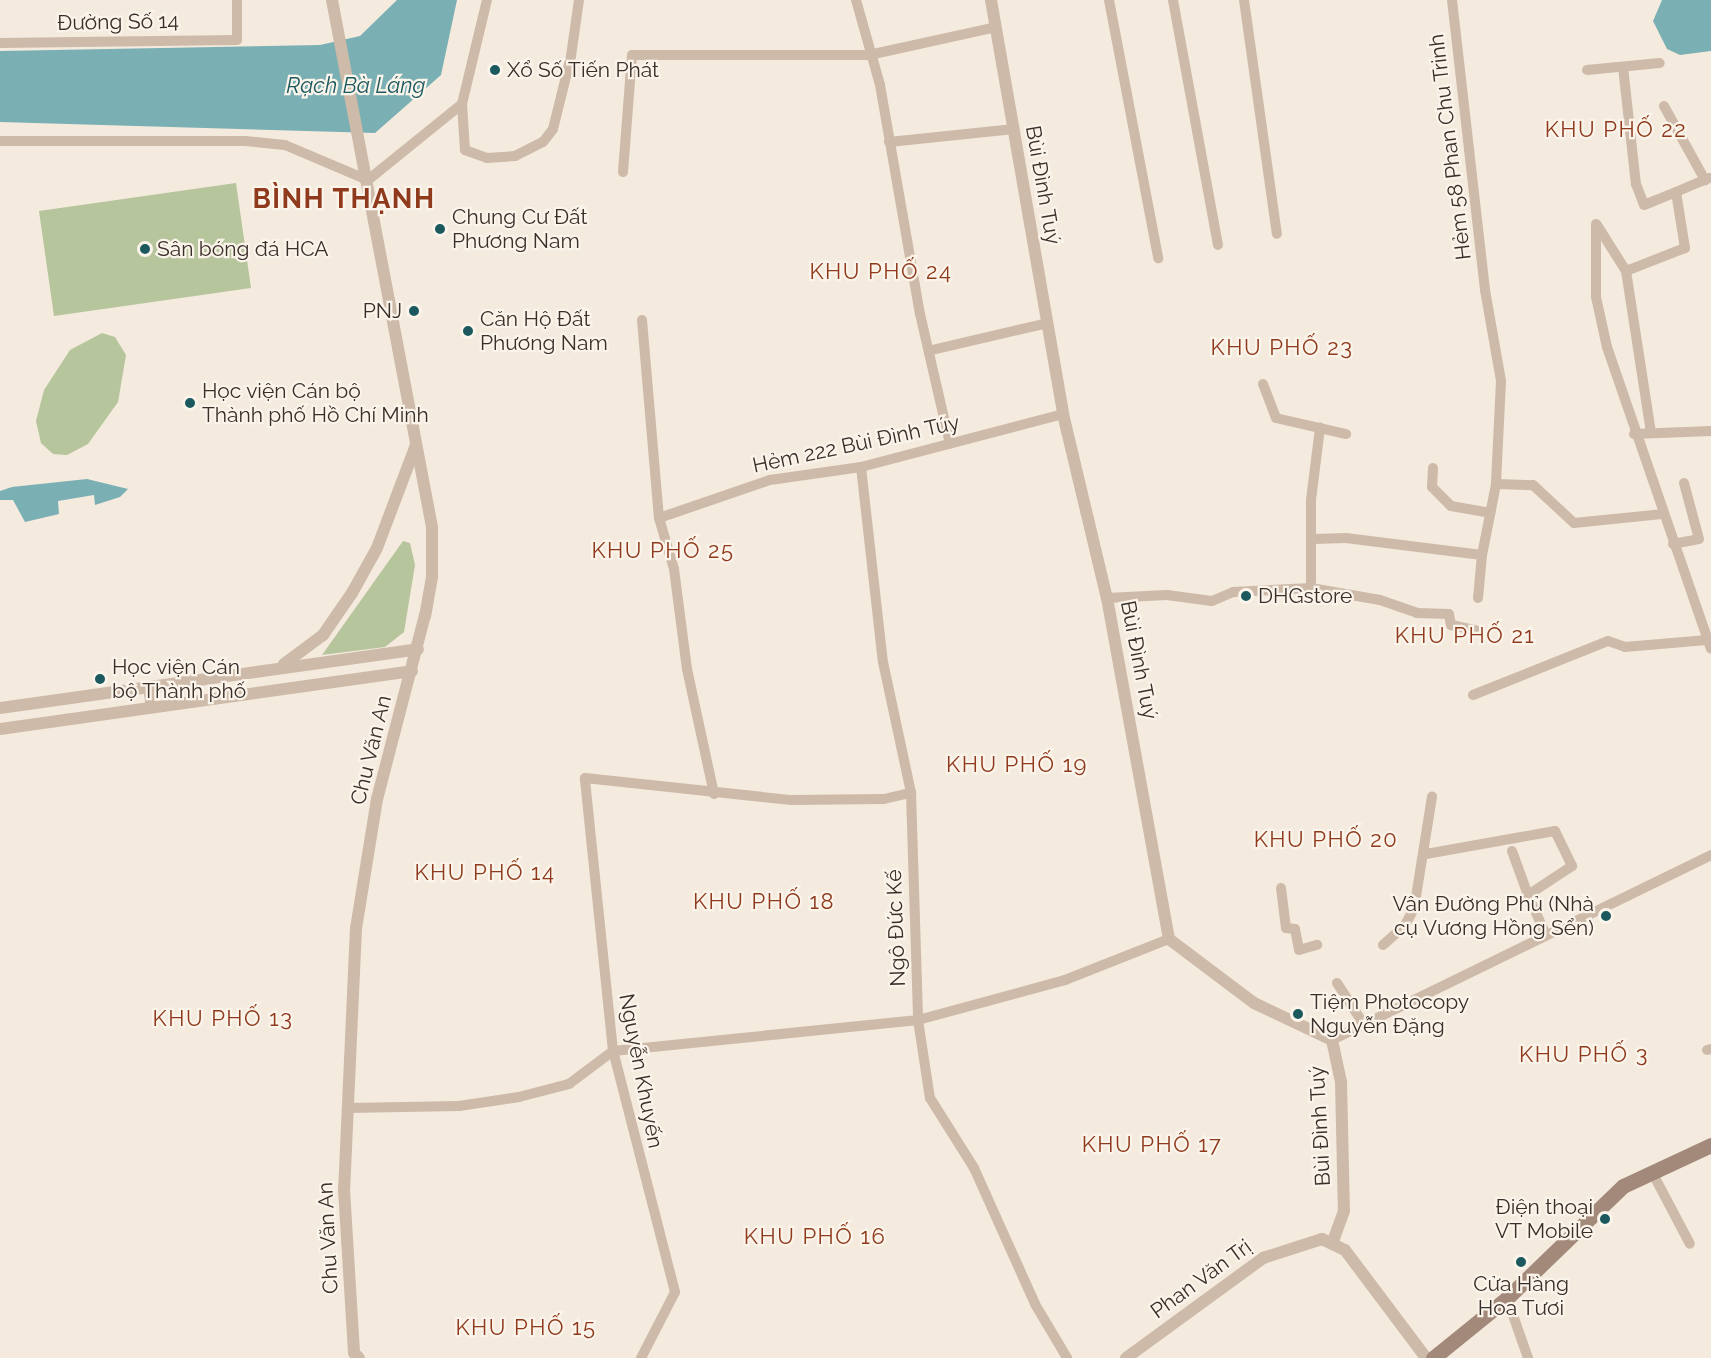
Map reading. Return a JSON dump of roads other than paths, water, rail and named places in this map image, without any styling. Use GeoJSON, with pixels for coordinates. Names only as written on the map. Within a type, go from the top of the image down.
{"type":"FeatureCollection","features":[{"type":"Feature","properties":{"kind":"main road"},"geometry":{"type":"LineString","coordinates":[[1433,1358],[1507,1298],[1623,1186],[1711,1144]]}},
{"type":"Feature","properties":{"kind":"street","name":"Đường Số 14"},"geometry":{"type":"LineString","coordinates":[[0,43],[237,40],[237,0]]}},
{"type":"Feature","properties":{"kind":"street","name":"Chu Văn An"},"geometry":{"type":"LineString","coordinates":[[332,0],[368,180],[432,527],[432,577],[418,649],[377,799],[357,924],[344,1189],[354,1353],[359,1358]]}},
{"type":"Feature","properties":{"kind":"street"},"geometry":{"type":"LineString","coordinates":[[487,0],[462,104],[465,150],[487,158],[515,156],[543,142],[553,129],[579,0]]}},
{"type":"Feature","properties":{"kind":"street"},"geometry":{"type":"LineString","coordinates":[[856,0],[887,126],[920,314],[932,350],[950,444]]}},
{"type":"Feature","properties":{"kind":"street","name":"Bùi Đình Tuý"},"geometry":{"type":"LineString","coordinates":[[991,0],[1063,414],[1107,598],[1169,939],[1254,1004],[1332,1040],[1341,1082],[1344,1211],[1333,1241]]}},
{"type":"Feature","properties":{"kind":"street"},"geometry":{"type":"LineString","coordinates":[[1108,0],[1158,258]]}},
{"type":"Feature","properties":{"kind":"street"},"geometry":{"type":"LineString","coordinates":[[1173,0],[1218,245]]}},
{"type":"Feature","properties":{"kind":"street"},"geometry":{"type":"LineString","coordinates":[[1244,0],[1277,234]]}},
{"type":"Feature","properties":{"kind":"street","name":"Hẻm 58 Phan Chu Trinh"},"geometry":{"type":"LineString","coordinates":[[1452,0],[1485,290],[1501,381],[1496,484],[1482,555],[1478,598]]}},
{"type":"Feature","properties":{"kind":"street"},"geometry":{"type":"LineString","coordinates":[[623,172],[632,55],[869,54],[996,27]]}},
{"type":"Feature","properties":{"kind":"street"},"geometry":{"type":"LineString","coordinates":[[1587,70],[1660,63]]}},
{"type":"Feature","properties":{"kind":"street"},"geometry":{"type":"LineString","coordinates":[[1623,67],[1628,137],[1644,205],[1708,179],[1664,106]]}},
{"type":"Feature","properties":{"kind":"street"},"geometry":{"type":"LineString","coordinates":[[0,141],[246,141],[285,145],[368,180],[462,104]]}},
{"type":"Feature","properties":{"kind":"street"},"geometry":{"type":"LineString","coordinates":[[889,142],[1014,129]]}},
{"type":"Feature","properties":{"kind":"street"},"geometry":{"type":"LineString","coordinates":[[1626,271],[1685,248],[1676,192]]}},
{"type":"Feature","properties":{"kind":"street"},"geometry":{"type":"LineString","coordinates":[[1473,695],[1608,641],[1625,647],[1709,644],[1634,434],[1599,318],[1596,224],[1626,271],[1651,433]]}},
{"type":"Feature","properties":{"kind":"street"},"geometry":{"type":"LineString","coordinates":[[642,320],[659,518],[674,569],[687,669],[714,794],[792,800],[884,799],[911,793]]}},
{"type":"Feature","properties":{"kind":"street"},"geometry":{"type":"LineString","coordinates":[[932,350],[1048,323]]}},
{"type":"Feature","properties":{"kind":"street"},"geometry":{"type":"LineString","coordinates":[[1263,384],[1276,418],[1346,434]]}},
{"type":"Feature","properties":{"kind":"street","name":"Hẻm 222 Bùi Đình Túy"},"geometry":{"type":"LineString","coordinates":[[659,518],[770,480],[861,467],[1063,414]]}},
{"type":"Feature","properties":{"kind":"street"},"geometry":{"type":"LineString","coordinates":[[1311,588],[1314,539],[1311,500],[1320,428]]}},
{"type":"Feature","properties":{"kind":"street"},"geometry":{"type":"LineString","coordinates":[[1634,434],[1711,431]]}},
{"type":"Feature","properties":{"kind":"street"},"geometry":{"type":"LineString","coordinates":[[272,669],[300,656],[323,635],[352,593],[377,548],[416,444]]}},
{"type":"Feature","properties":{"kind":"street","name":"Ngô Đức Kế"},"geometry":{"type":"LineString","coordinates":[[861,467],[883,662],[911,793],[918,1020],[930,1098],[974,1168],[1035,1304],[1067,1358]]}},
{"type":"Feature","properties":{"kind":"street"},"geometry":{"type":"LineString","coordinates":[[1433,468],[1432,487],[1451,506],[1490,513]]}},
{"type":"Feature","properties":{"kind":"street"},"geometry":{"type":"LineString","coordinates":[[1673,544],[1699,538],[1684,483]]}},
{"type":"Feature","properties":{"kind":"street"},"geometry":{"type":"LineString","coordinates":[[1496,484],[1533,485],[1574,523],[1662,514]]}},
{"type":"Feature","properties":{"kind":"street"},"geometry":{"type":"LineString","coordinates":[[1314,539],[1346,538],[1482,555]]}},
{"type":"Feature","properties":{"kind":"street"},"geometry":{"type":"LineString","coordinates":[[1107,598],[1167,595],[1212,601],[1233,592],[1311,588],[1380,600],[1417,613],[1449,614],[1451,625],[1475,630]]}},
{"type":"Feature","properties":{"kind":"street"},"geometry":{"type":"LineString","coordinates":[[0,708],[418,649]]}},
{"type":"Feature","properties":{"kind":"street"},"geometry":{"type":"LineString","coordinates":[[0,729],[412,671]]}},
{"type":"Feature","properties":{"kind":"street"},"geometry":{"type":"LineString","coordinates":[[148,687],[151,708]]}},
{"type":"Feature","properties":{"kind":"street","name":"Nguyễn Khuyến"},"geometry":{"type":"LineString","coordinates":[[640,1358],[675,1292],[614,1051],[585,777],[714,794]]}},
{"type":"Feature","properties":{"kind":"street"},"geometry":{"type":"LineString","coordinates":[[1383,945],[1406,925],[1414,909],[1426,854],[1432,796]]}},
{"type":"Feature","properties":{"kind":"street"},"geometry":{"type":"LineString","coordinates":[[1426,854],[1555,831],[1572,866],[1528,895]]}},
{"type":"Feature","properties":{"kind":"street"},"geometry":{"type":"LineString","coordinates":[[1512,851],[1546,935]]}},
{"type":"Feature","properties":{"kind":"street"},"geometry":{"type":"LineString","coordinates":[[1332,1040],[1711,855]]}},
{"type":"Feature","properties":{"kind":"street"},"geometry":{"type":"LineString","coordinates":[[1281,888],[1286,928],[1295,929],[1299,950],[1317,945]]}},
{"type":"Feature","properties":{"kind":"street"},"geometry":{"type":"LineString","coordinates":[[348,1108],[459,1106],[519,1097],[569,1084],[614,1051],[918,1020],[1065,980],[1169,939]]}},
{"type":"Feature","properties":{"kind":"street"},"geometry":{"type":"LineString","coordinates":[[1337,982],[1363,1023]]}},
{"type":"Feature","properties":{"kind":"street"},"geometry":{"type":"LineString","coordinates":[[1652,1172],[1690,1244]]}},
{"type":"Feature","properties":{"kind":"street","name":"Phan Văn Trị"},"geometry":{"type":"LineString","coordinates":[[1126,1358],[1263,1257],[1310,1240],[1333,1241]]}},
{"type":"Feature","properties":{"kind":"street"},"geometry":{"type":"LineString","coordinates":[[1333,1241],[1371,1282],[1426,1358]]}},
{"type":"Feature","properties":{"kind":"street"},"geometry":{"type":"LineString","coordinates":[[1507,1298],[1528,1358]]}},
{"type":"Feature","properties":{"kind":"water","name":"Rạch Bà Láng"},"geometry":{"type":"Polygon","coordinates":[[[397,0],[457,0],[441,75],[375,133],[0,122],[0,51],[320,45],[360,36],[397,0]]]}},
{"type":"Feature","properties":{"kind":"water"},"geometry":{"type":"Polygon","coordinates":[[[1662,0],[1711,0],[1711,51],[1680,55],[1667,49],[1653,21],[1662,0]]]}},
{"type":"Feature","properties":{"kind":"water"},"geometry":{"type":"Polygon","coordinates":[[[87,479],[128,489],[120,497],[95,505],[94,495],[58,501],[59,514],[25,522],[13,500],[0,500],[0,491],[12,487],[87,479]]]}},
{"type":"Feature","properties":{"kind":"place","name":"Xổ Số Tiến Phát"},"geometry":{"type":"Point","coordinates":[495,70]}},
{"type":"Feature","properties":{"kind":"place","name":"Chung Cư Đất Phương Nam"},"geometry":{"type":"Point","coordinates":[440,229]}},
{"type":"Feature","properties":{"kind":"place","name":"Sân bóng đá HCA"},"geometry":{"type":"Point","coordinates":[145,249]}},
{"type":"Feature","properties":{"kind":"place","name":"PNJ"},"geometry":{"type":"Point","coordinates":[414,311]}},
{"type":"Feature","properties":{"kind":"place","name":"Căn Hộ Đất Phương Nam"},"geometry":{"type":"Point","coordinates":[468,331]}},
{"type":"Feature","properties":{"kind":"place","name":"Học viện Cán bộ Thành phố Hồ Chí Minh"},"geometry":{"type":"Point","coordinates":[190,403]}},
{"type":"Feature","properties":{"kind":"place","name":"DHGstore"},"geometry":{"type":"Point","coordinates":[1246,596]}},
{"type":"Feature","properties":{"kind":"place","name":"Học viện Cán bộ Thành phố"},"geometry":{"type":"Point","coordinates":[100,679]}},
{"type":"Feature","properties":{"kind":"place","name":"Vân Đường Phủ (Nhà cụ Vương Hồng Sển)"},"geometry":{"type":"Point","coordinates":[1606,916]}},
{"type":"Feature","properties":{"kind":"place","name":"Tiệm Photocopy Nguyễn Đặng"},"geometry":{"type":"Point","coordinates":[1298,1014]}},
{"type":"Feature","properties":{"kind":"place","name":"Điện thoại VT Mobile"},"geometry":{"type":"Point","coordinates":[1605,1219]}},
{"type":"Feature","properties":{"kind":"place","name":"Cửa Hàng Hoa Tươi"},"geometry":{"type":"Point","coordinates":[1521,1262]}},
{"type":"Feature","properties":{"kind":"district","name":"KHU PHỐ 22"},"geometry":{"type":"Point","coordinates":[1616,130]}},
{"type":"Feature","properties":{"kind":"district","name":"BÌNH THẠNH"},"geometry":{"type":"Point","coordinates":[344,199]}},
{"type":"Feature","properties":{"kind":"district","name":"KHU PHỐ 24"},"geometry":{"type":"Point","coordinates":[881,272]}},
{"type":"Feature","properties":{"kind":"district","name":"KHU PHỐ 23"},"geometry":{"type":"Point","coordinates":[1282,348]}},
{"type":"Feature","properties":{"kind":"district","name":"KHU PHỐ 25"},"geometry":{"type":"Point","coordinates":[663,551]}},
{"type":"Feature","properties":{"kind":"district","name":"KHU PHỐ 21"},"geometry":{"type":"Point","coordinates":[1465,636]}},
{"type":"Feature","properties":{"kind":"district","name":"KHU PHỐ 19"},"geometry":{"type":"Point","coordinates":[1017,765]}},
{"type":"Feature","properties":{"kind":"district","name":"KHU PHỐ 20"},"geometry":{"type":"Point","coordinates":[1326,840]}},
{"type":"Feature","properties":{"kind":"district","name":"KHU PHỐ 14"},"geometry":{"type":"Point","coordinates":[485,873]}},
{"type":"Feature","properties":{"kind":"district","name":"KHU PHỐ 18"},"geometry":{"type":"Point","coordinates":[764,902]}},
{"type":"Feature","properties":{"kind":"district","name":"KHU PHỐ 13"},"geometry":{"type":"Point","coordinates":[223,1019]}},
{"type":"Feature","properties":{"kind":"district","name":"KHU PHỐ 3"},"geometry":{"type":"Point","coordinates":[1584,1055]}},
{"type":"Feature","properties":{"kind":"district","name":"KHU PHỐ 17"},"geometry":{"type":"Point","coordinates":[1152,1145]}},
{"type":"Feature","properties":{"kind":"district","name":"KHU PHỐ 16"},"geometry":{"type":"Point","coordinates":[815,1237]}},
{"type":"Feature","properties":{"kind":"district","name":"KHU PHỐ 15"},"geometry":{"type":"Point","coordinates":[526,1328]}}]}
